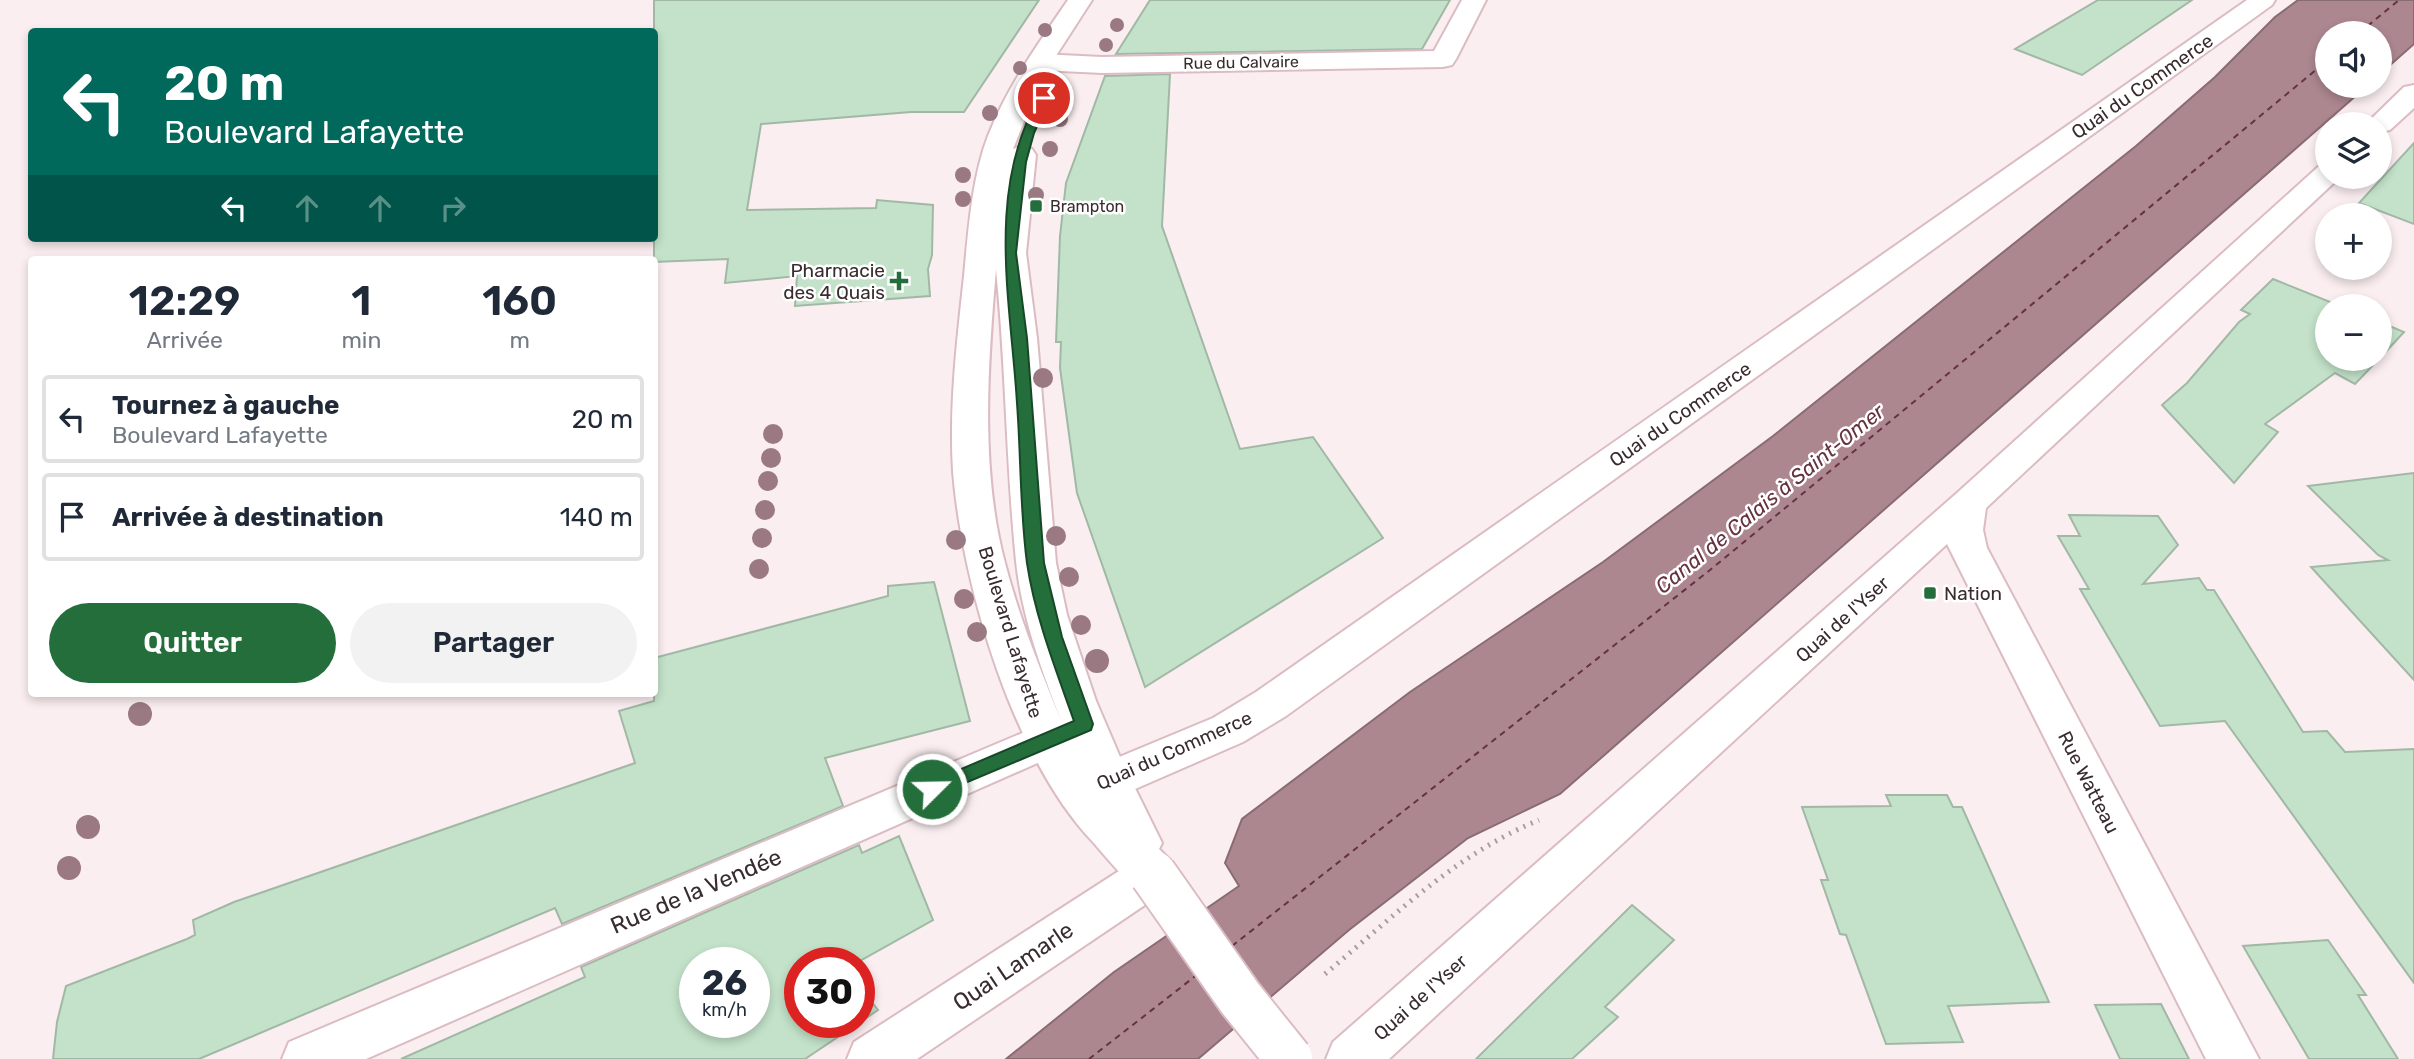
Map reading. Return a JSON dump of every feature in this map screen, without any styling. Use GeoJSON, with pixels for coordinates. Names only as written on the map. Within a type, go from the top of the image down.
{"type":"FeatureCollection","features":[{"type":"Feature","properties":{"kind":"street","name":"Boulevard Lafayette"},"geometry":{"type":"LineString","coordinates":[[1065,732],[1054,637],[1036,563],[1020,338],[1010,253],[1023,148],[1044,98],[1052,63],[1080,0]]}},
{"type":"Feature","properties":{"kind":"street","name":"Boulevard Lafayette"},"geometry":{"type":"LineString","coordinates":[[1105,0],[1014,106],[1002,133],[990,186],[974,332],[970,429],[972,472],[985,562],[1020,670],[1065,732],[1093,787],[1153,874],[1240,998],[1289,1059]]}},
{"type":"Feature","properties":{"kind":"street","name":"Rue du Calvaire"},"geometry":{"type":"LineString","coordinates":[[1052,63],[1443,59],[1474,0]]}},
{"type":"Feature","properties":{"kind":"street","name":"Quai du Commerce"},"geometry":{"type":"LineString","coordinates":[[1093,787],[1228,730],[1271,704],[2263,0]]}},
{"type":"Feature","properties":{"kind":"street"},"geometry":{"type":"LineString","coordinates":[[2392,113],[2414,93]]}},
{"type":"Feature","properties":{"kind":"street","name":"Quai de l'Yser"},"geometry":{"type":"LineString","coordinates":[[1352,1059],[1970,502],[2315,185]]}},
{"type":"Feature","properties":{"kind":"street","name":"Rue Watteau"},"geometry":{"type":"LineString","coordinates":[[1970,502],[1963,519],[1962,533],[1968,548],[2233,1059]]}},
{"type":"Feature","properties":{"kind":"street","name":"Rue de la Vendée"},"geometry":{"type":"LineString","coordinates":[[308,1059],[1065,732]]}},
{"type":"Feature","properties":{"kind":"street","name":"Quai Lamarle"},"geometry":{"type":"LineString","coordinates":[[873,1059],[1153,874]]}},
{"type":"Feature","properties":{"kind":"path"},"geometry":{"type":"LineString","coordinates":[[1325,974],[1457,863],[1507,833],[1544,818]]}},
{"type":"Feature","properties":{"kind":"water","name":"Canal de Calais à Saint-Omer"},"geometry":{"type":"Polygon","coordinates":[[[2298,0],[2414,0],[2414,44],[2392,63],[2392,21],[2315,21],[2315,98],[2353,98],[2337,112],[2315,112],[2315,132],[1560,794],[1468,838],[1349,930],[1198,1059],[1006,1059],[1114,972],[1239,886],[1225,863],[1242,819],[1410,692],[1603,562],[1773,436],[2136,146],[2215,77],[2275,17],[2298,0]]]}},
{"type":"Feature","properties":{"kind":"building"},"geometry":{"type":"Polygon","coordinates":[[[654,0],[1039,0],[964,112],[911,112],[761,124],[747,210],[876,208],[877,200],[933,205],[932,255],[928,269],[930,296],[795,306],[797,276],[725,283],[728,259],[658,262],[658,256],[654,256],[654,242],[658,242],[658,28],[654,28],[654,0]]]}},
{"type":"Feature","properties":{"kind":"building"},"geometry":{"type":"Polygon","coordinates":[[[1150,0],[1450,0],[1422,49],[1116,54],[1150,0]]]}},
{"type":"Feature","properties":{"kind":"building"},"geometry":{"type":"Polygon","coordinates":[[[2098,0],[2192,0],[2082,75],[2015,49],[2098,0]]]}},
{"type":"Feature","properties":{"kind":"building"},"geometry":{"type":"Polygon","coordinates":[[[1170,74],[1162,226],[1240,449],[1313,437],[1383,538],[1145,687],[1077,493],[1060,368],[1061,342],[1056,342],[1060,236],[1066,183],[1105,76],[1170,74]]]}},
{"type":"Feature","properties":{"kind":"building"},"geometry":{"type":"Polygon","coordinates":[[[2414,143],[2414,224],[2392,216],[2392,203],[2359,203],[2372,189],[2392,189],[2392,167],[2414,143]]]}},
{"type":"Feature","properties":{"kind":"building"},"geometry":{"type":"Polygon","coordinates":[[[2273,279],[2315,296],[2315,371],[2367,371],[2355,384],[2335,373],[2265,424],[2278,432],[2234,483],[2162,405],[2187,383],[2239,322],[2250,314],[2241,310],[2273,279]]]}},
{"type":"Feature","properties":{"kind":"building"},"geometry":{"type":"Polygon","coordinates":[[[2392,327],[2404,332],[2392,345],[2392,327]]]}},
{"type":"Feature","properties":{"kind":"building"},"geometry":{"type":"Polygon","coordinates":[[[2414,473],[2414,680],[2311,567],[2388,560],[2378,555],[2308,486],[2414,473]]]}},
{"type":"Feature","properties":{"kind":"building"},"geometry":{"type":"Polygon","coordinates":[[[2069,515],[2158,516],[2178,545],[2143,584],[2199,578],[2207,590],[2214,590],[2303,732],[2327,731],[2345,752],[2414,749],[2414,983],[2225,721],[2160,726],[2080,589],[2089,589],[2058,536],[2080,536],[2069,515]]]}},
{"type":"Feature","properties":{"kind":"building"},"geometry":{"type":"Polygon","coordinates":[[[934,582],[970,721],[825,758],[843,806],[562,924],[555,908],[199,1059],[53,1059],[57,1022],[66,986],[195,935],[193,920],[234,902],[635,763],[619,711],[654,701],[654,697],[658,697],[658,657],[888,596],[888,586],[934,582]]]}},
{"type":"Feature","properties":{"kind":"building"},"geometry":{"type":"Polygon","coordinates":[[[1886,795],[1947,795],[1953,807],[1962,807],[2049,1002],[1948,1006],[1963,1042],[1886,1044],[1846,935],[1840,934],[1821,880],[1828,880],[1802,807],[1891,806],[1886,795]]]}},
{"type":"Feature","properties":{"kind":"building"},"geometry":{"type":"Polygon","coordinates":[[[899,836],[933,920],[875,952],[875,947],[784,947],[784,1038],[836,1038],[805,1059],[401,1059],[585,977],[581,967],[859,845],[862,853],[899,836]]]}},
{"type":"Feature","properties":{"kind":"building"},"geometry":{"type":"Polygon","coordinates":[[[1632,905],[1674,940],[1605,1007],[1618,1017],[1572,1059],[1476,1059],[1632,905]]]}},
{"type":"Feature","properties":{"kind":"building"},"geometry":{"type":"Polygon","coordinates":[[[2328,940],[2366,995],[2358,995],[2398,1059],[2309,1059],[2243,946],[2328,940]]]}},
{"type":"Feature","properties":{"kind":"building"},"geometry":{"type":"Polygon","coordinates":[[[2161,1004],[2189,1059],[2120,1059],[2095,1005],[2161,1004]]]}},
{"type":"Feature","properties":{"kind":"ferry route"},"geometry":{"type":"LineString","coordinates":[[2374,21],[2399,0]]}},
{"type":"Feature","properties":{"kind":"ferry route"},"geometry":{"type":"LineString","coordinates":[[1232,946],[1710,570],[2315,71]]}},
{"type":"Feature","properties":{"kind":"ferry route"},"geometry":{"type":"LineString","coordinates":[[1089,1059],[1198,974]]}},
{"type":"Feature","properties":{"kind":"place","name":"Brampton"},"geometry":{"type":"Point","coordinates":[1036,206]}},
{"type":"Feature","properties":{"kind":"place","name":"Pharmacie des 4 Quais"},"geometry":{"type":"Point","coordinates":[899,281]}},
{"type":"Feature","properties":{"kind":"place","name":"Nation"},"geometry":{"type":"Point","coordinates":[1930,593]}},
{"type":"Feature","properties":{"kind":"route"},"geometry":{"type":"LineString","coordinates":[[932,789],[1084,724],[1047,615],[1036,563],[1020,338],[1010,253],[1020,162],[1028,133],[1044,98]]}}]}
